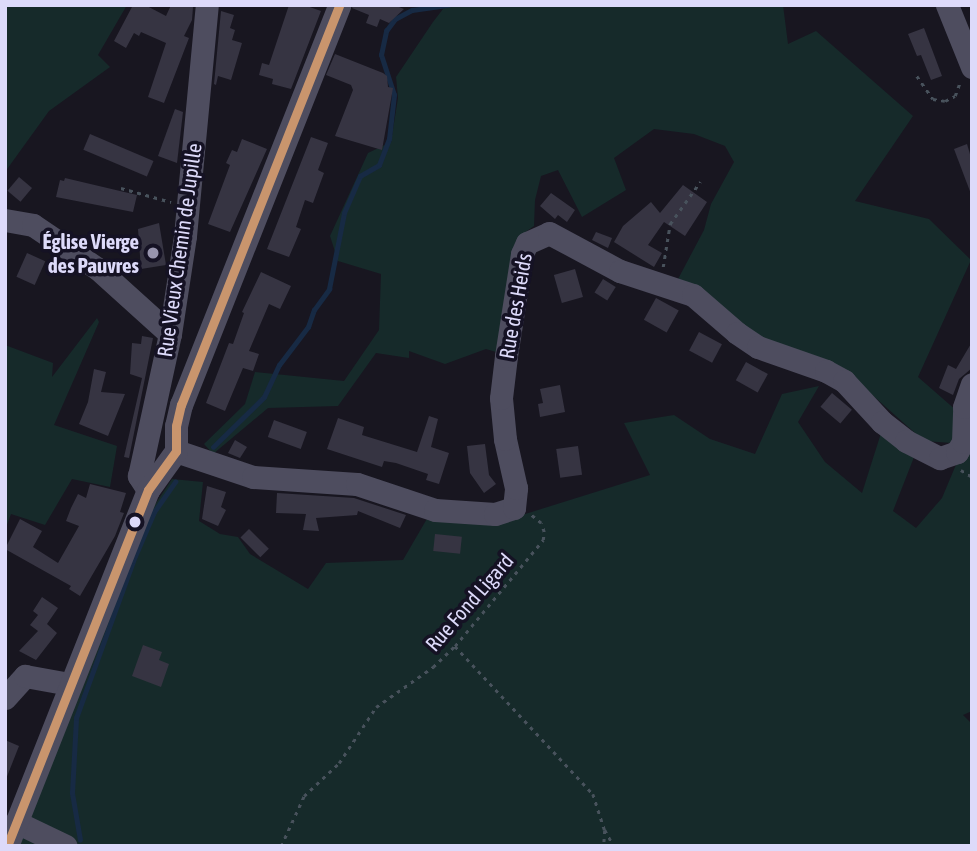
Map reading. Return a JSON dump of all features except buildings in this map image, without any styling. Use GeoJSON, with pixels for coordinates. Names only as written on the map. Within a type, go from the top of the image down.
{"type":"FeatureCollection","features":[{"type":"Feature","properties":{"kind":"street","name":"Rue Vieux Chemin de Jupille"},"geometry":{"type":"LineString","coordinates":[[148,491],[139,476],[170,334],[188,207],[207,5]]}},
{"type":"Feature","properties":{"kind":"street"},"geometry":{"type":"LineString","coordinates":[[7,846],[69,684],[148,491],[176,451],[176,426],[181,405],[339,5]]}},
{"type":"Feature","properties":{"kind":"street"},"geometry":{"type":"LineString","coordinates":[[947,5],[965,69]]}},
{"type":"Feature","properties":{"kind":"street"},"geometry":{"type":"LineString","coordinates":[[5,220],[33,225],[98,269],[170,334]]}},
{"type":"Feature","properties":{"kind":"street","name":"Rue des Heids"},"geometry":{"type":"LineString","coordinates":[[516,503],[501,398],[522,254],[527,243],[549,233],[620,271],[694,295],[737,333],[758,347],[844,381],[882,422],[906,441],[940,458],[957,452],[963,442],[964,407],[972,384]]}},
{"type":"Feature","properties":{"kind":"street"},"geometry":{"type":"LineString","coordinates":[[176,451],[253,477],[357,484],[435,510],[495,514],[505,513],[516,503]]}},
{"type":"Feature","properties":{"kind":"street"},"geometry":{"type":"LineString","coordinates":[[5,698],[26,676],[69,684]]}},
{"type":"Feature","properties":{"kind":"street"},"geometry":{"type":"LineString","coordinates":[[16,822],[66,846]]}},
{"type":"Feature","properties":{"kind":"path"},"geometry":{"type":"LineString","coordinates":[[916,76],[933,99],[945,101],[955,96],[965,69]]}},
{"type":"Feature","properties":{"kind":"path"},"geometry":{"type":"LineString","coordinates":[[657,282],[666,260],[670,224],[700,182]]}},
{"type":"Feature","properties":{"kind":"path"},"geometry":{"type":"LineString","coordinates":[[121,188],[188,207]]}},
{"type":"Feature","properties":{"kind":"path","name":"Rue Fond Ligard"},"geometry":{"type":"LineString","coordinates":[[281,846],[304,796],[340,763],[376,707],[433,667],[455,646],[543,540],[541,523],[516,503]]}},
{"type":"Feature","properties":{"kind":"path"},"geometry":{"type":"LineString","coordinates":[[455,646],[593,794],[605,830],[614,846]]}},
{"type":"Feature","properties":{"kind":"path"},"geometry":{"type":"LineString","coordinates":[[604,846],[605,830]]}},
{"type":"Feature","properties":{"kind":"green space"},"geometry":{"type":"Polygon","coordinates":[[[5,5],[127,5],[98,55],[110,67],[49,111],[5,172],[5,5]]]}},
{"type":"Feature","properties":{"kind":"green space"},"geometry":{"type":"Polygon","coordinates":[[[453,5],[783,5],[788,44],[816,31],[913,116],[855,201],[929,219],[971,260],[918,377],[957,411],[952,443],[924,441],[851,376],[753,336],[677,281],[704,230],[711,204],[734,162],[725,146],[694,134],[654,129],[614,158],[626,190],[582,217],[558,170],[541,176],[535,200],[534,226],[524,233],[496,352],[486,349],[445,364],[409,351],[409,358],[376,353],[338,406],[268,408],[213,454],[204,444],[245,404],[255,372],[344,381],[379,330],[381,274],[338,261],[330,236],[368,153],[391,142],[398,98],[396,77],[443,9],[453,5]]]}},
{"type":"Feature","properties":{"kind":"green space"},"geometry":{"type":"Polygon","coordinates":[[[97,318],[99,322],[54,425],[117,446],[110,487],[72,479],[45,525],[11,514],[5,530],[5,345],[53,363],[52,377],[97,318]]]}},
{"type":"Feature","properties":{"kind":"green space"},"geometry":{"type":"Polygon","coordinates":[[[819,386],[798,422],[825,462],[862,493],[882,430],[916,452],[893,511],[916,528],[942,498],[968,445],[972,400],[972,711],[963,715],[972,724],[972,846],[15,846],[150,512],[172,479],[203,482],[199,521],[220,534],[238,537],[250,554],[308,589],[326,563],[403,560],[428,517],[522,515],[650,475],[624,423],[674,415],[710,439],[755,454],[782,394],[819,386]]]}},
{"type":"Feature","properties":{"kind":"waterway"},"geometry":{"type":"LineString","coordinates":[[213,447],[264,397],[279,365],[308,327],[314,310],[329,289],[344,213],[360,176],[379,165],[389,139],[394,95],[381,55],[386,31],[395,19],[412,10],[449,5]]}},
{"type":"Feature","properties":{"kind":"waterway"},"geometry":{"type":"LineString","coordinates":[[80,840],[72,793],[76,718],[133,561],[154,512],[175,482]]}},
{"type":"Feature","properties":{"kind":"transit line"},"geometry":{"type":"LineString","coordinates":[[7,846],[148,490],[176,451],[176,426],[181,405],[339,5]]}},
{"type":"Feature","properties":{"kind":"place","name":"Église Vierge des Pauvres"},"geometry":{"type":"Point","coordinates":[153,253]}}]}
